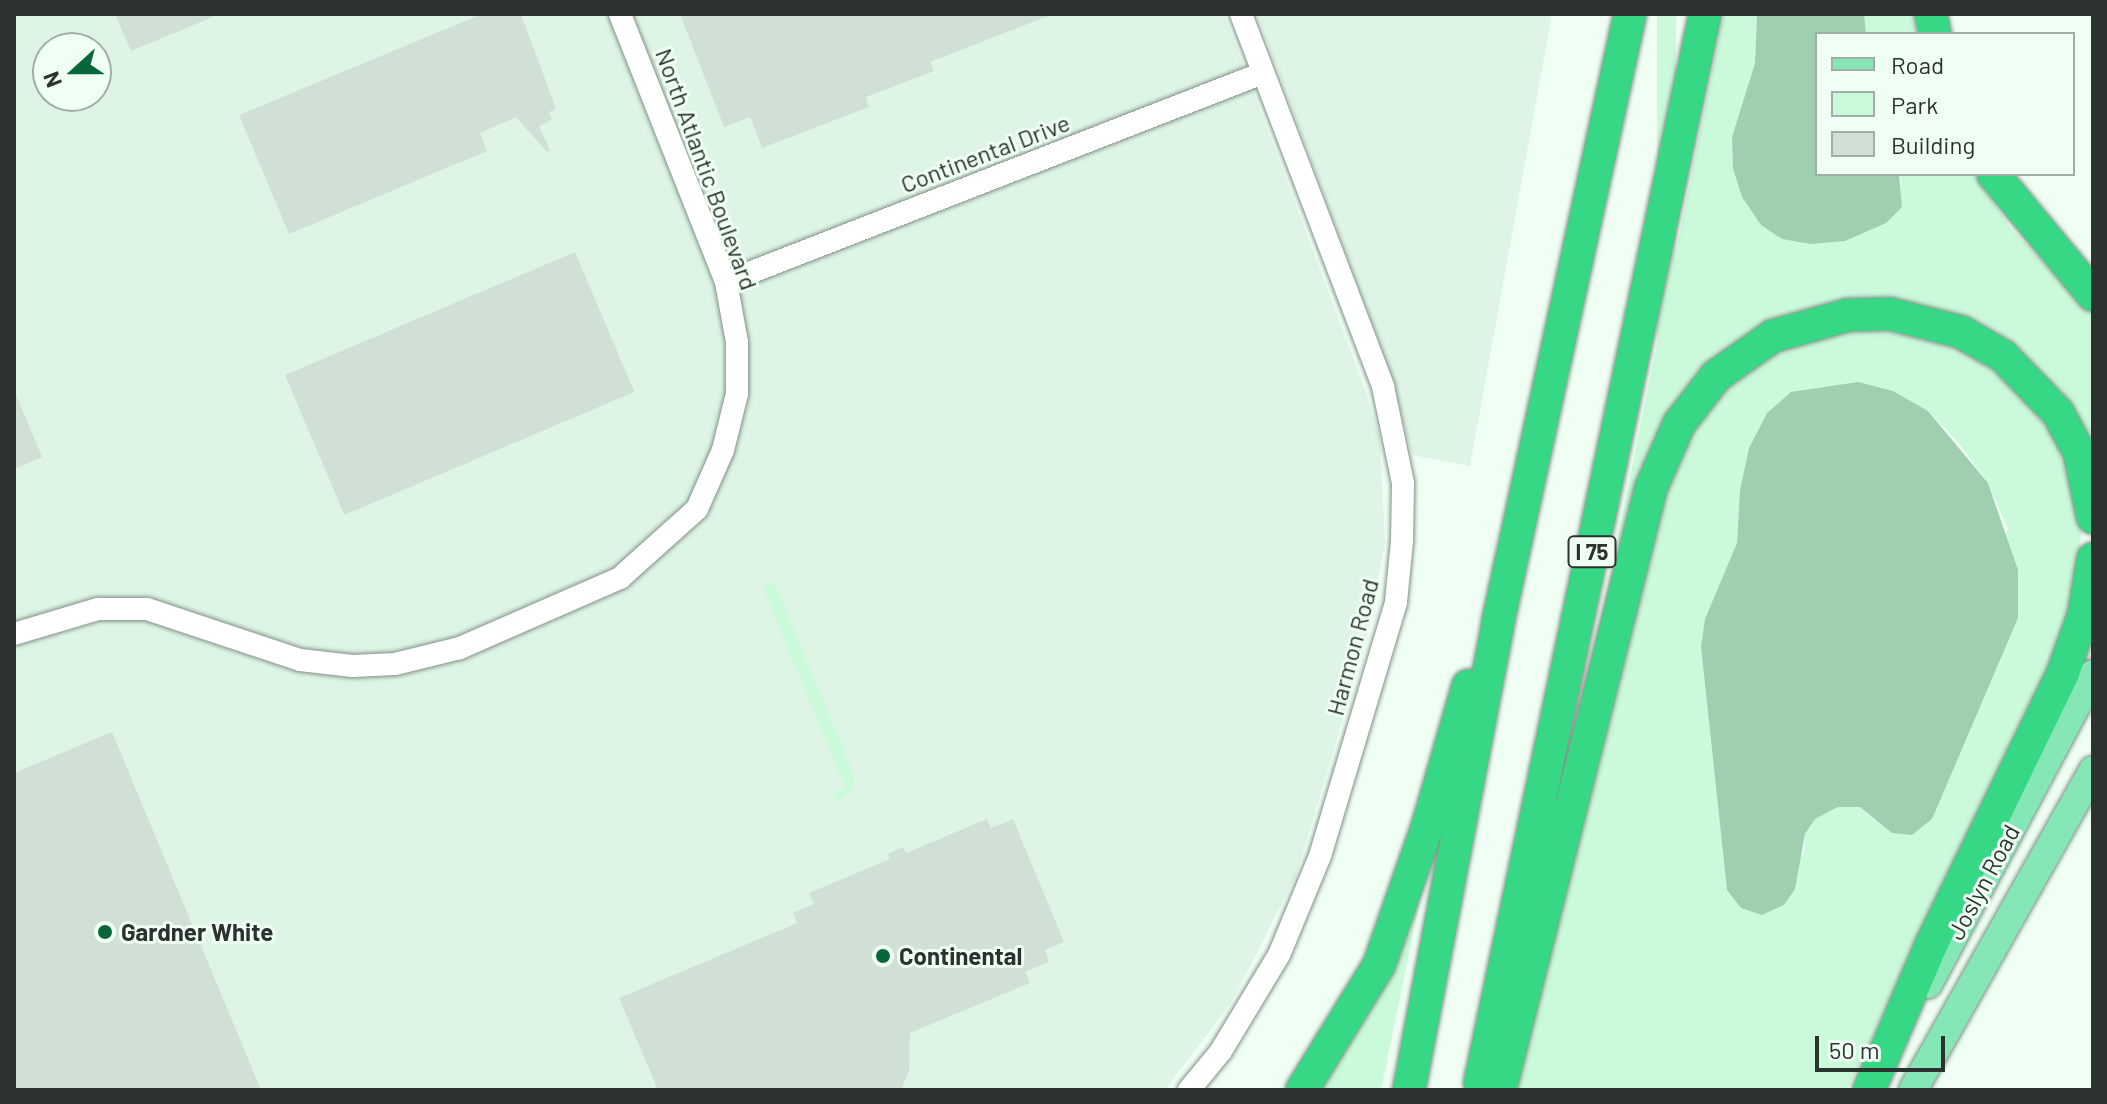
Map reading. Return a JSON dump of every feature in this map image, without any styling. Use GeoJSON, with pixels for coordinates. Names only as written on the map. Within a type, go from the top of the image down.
{"type":"FeatureCollection","features":[{"type":"Feature","properties":{"kind":"highway"},"geometry":{"type":"LineString","coordinates":[[1409,1090],[1498,622],[1630,14]]}},
{"type":"Feature","properties":{"kind":"highway","name":"I 75"},"geometry":{"type":"LineString","coordinates":[[1478,1090],[1705,14]]}},
{"type":"Feature","properties":{"kind":"highway"},"geometry":{"type":"LineString","coordinates":[[1995,176],[2093,295]]}},
{"type":"Feature","properties":{"kind":"highway"},"geometry":{"type":"LineString","coordinates":[[1500,1090],[1651,488],[1679,424],[1716,376],[1773,336],[1848,315],[1890,314],[1961,332],[2003,356],[2058,413],[2079,452],[2093,518]]}},
{"type":"Feature","properties":{"kind":"highway"},"geometry":{"type":"LineString","coordinates":[[1871,1090],[1931,945],[2063,673],[2084,614],[2093,559]]}},
{"type":"Feature","properties":{"kind":"highway"},"geometry":{"type":"LineString","coordinates":[[1302,1090],[1379,965],[1428,825],[1474,665],[1498,622]]}},
{"type":"Feature","properties":{"kind":"main road","name":"Joslyn Road"},"geometry":{"type":"LineString","coordinates":[[1871,1090],[2093,674]]}},
{"type":"Feature","properties":{"kind":"main road","name":"Joslyn Road"},"geometry":{"type":"LineString","coordinates":[[1913,1090],[2093,770]]}},
{"type":"Feature","properties":{"kind":"street","name":"North Atlantic Boulevard"},"geometry":{"type":"LineString","coordinates":[[14,634],[98,609],[147,609],[300,660],[353,666],[395,664],[460,648],[620,578],[697,509],[723,450],[737,381],[737,342],[726,282],[620,14]]}},
{"type":"Feature","properties":{"kind":"street","name":"Harmon Road"},"geometry":{"type":"LineString","coordinates":[[1189,1090],[1221,1051],[1279,955],[1320,856],[1396,602],[1402,541],[1403,483],[1383,386],[1241,14]]}},
{"type":"Feature","properties":{"kind":"street","name":"Continental Drive"},"geometry":{"type":"LineString","coordinates":[[726,282],[1263,73]]}},
{"type":"Feature","properties":{"kind":"shaded area"},"geometry":{"type":"Polygon","coordinates":[[[14,14],[1224,14],[1366,392],[1380,439],[1385,543],[1367,638],[1296,876],[1231,1003],[1165,1090],[14,1090],[14,14]]]}},
{"type":"Feature","properties":{"kind":"shaded area"},"geometry":{"type":"Polygon","coordinates":[[[1257,14],[1552,14],[1470,466],[1412,455],[1389,370],[1257,14]]]}},
{"type":"Feature","properties":{"kind":"green space"},"geometry":{"type":"Polygon","coordinates":[[[1657,14],[1676,14],[1676,1090],[1657,1090],[1657,14]]]}},
{"type":"Feature","properties":{"kind":"green space"},"geometry":{"type":"Polygon","coordinates":[[[1724,14],[1757,14],[1755,63],[1732,137],[1733,169],[1742,197],[1902,185],[1900,176],[1974,176],[2010,227],[2093,314],[2093,471],[2084,446],[1934,314],[1727,353],[1593,660],[1724,14]]]}},
{"type":"Feature","properties":{"kind":"green space"},"geometry":{"type":"Polygon","coordinates":[[[1757,14],[1864,14],[1866,32],[1815,32],[1815,176],[1899,176],[1902,207],[1886,223],[1845,241],[1811,244],[1782,239],[1761,225],[1742,197],[1733,169],[1732,137],[1755,63],[1757,14]]]}},
{"type":"Feature","properties":{"kind":"green space"},"geometry":{"type":"Polygon","coordinates":[[[1864,14],[1916,14],[1916,32],[1864,32],[1864,14]]]}},
{"type":"Feature","properties":{"kind":"green space"},"geometry":{"type":"Polygon","coordinates":[[[1872,328],[1961,350],[2010,382],[2056,440],[2081,531],[2078,583],[2056,656],[1847,1090],[1512,1090],[1677,449],[1725,385],[1782,348],[1827,333],[1872,328]],[[1893,391],[1767,413],[1749,448],[1740,490],[1737,543],[1701,647],[1727,890],[1804,855],[1805,834],[1815,819],[1838,807],[1860,807],[1876,821],[2008,529],[1988,483],[1958,442],[1928,411],[1893,391]]]}},
{"type":"Feature","properties":{"kind":"green space"},"geometry":{"type":"Polygon","coordinates":[[[1858,382],[1893,391],[1928,411],[1988,483],[2018,570],[2018,618],[1932,819],[1912,835],[1892,833],[1860,807],[1838,807],[1815,819],[1805,834],[1795,889],[1784,905],[1762,915],[1741,908],[1727,890],[1701,647],[1705,619],[1737,543],[1740,490],[1749,448],[1767,413],[1791,392],[1858,382]]]}},
{"type":"Feature","properties":{"kind":"green space"},"geometry":{"type":"Polygon","coordinates":[[[767,583],[775,583],[855,777],[851,792],[835,803],[832,794],[845,788],[763,588],[767,583]]]}},
{"type":"Feature","properties":{"kind":"green space"},"geometry":{"type":"Polygon","coordinates":[[[1414,903],[1419,904],[1381,1090],[1318,1090],[1414,903]]]}},
{"type":"Feature","properties":{"kind":"building"},"geometry":{"type":"Polygon","coordinates":[[[115,14],[220,14],[131,51],[115,14]]]}},
{"type":"Feature","properties":{"kind":"building"},"geometry":{"type":"Polygon","coordinates":[[[482,14],[521,14],[556,109],[549,112],[552,120],[539,126],[550,150],[547,152],[516,117],[480,133],[487,151],[289,234],[239,115],[482,14]]]}},
{"type":"Feature","properties":{"kind":"building"},"geometry":{"type":"Polygon","coordinates":[[[680,14],[1051,15],[930,62],[934,71],[866,97],[869,107],[762,148],[750,117],[724,127],[680,14]]]}},
{"type":"Feature","properties":{"kind":"building"},"geometry":{"type":"Polygon","coordinates":[[[575,252],[634,392],[344,515],[285,375],[575,252]]]}},
{"type":"Feature","properties":{"kind":"building"},"geometry":{"type":"Polygon","coordinates":[[[14,390],[42,457],[14,469],[14,390]]]}},
{"type":"Feature","properties":{"kind":"building","name":"Gardner White"},"geometry":{"type":"Polygon","coordinates":[[[112,732],[261,1090],[14,1090],[14,773],[112,732]]]}},
{"type":"Feature","properties":{"kind":"building","name":"Continental"},"geometry":{"type":"Polygon","coordinates":[[[987,819],[991,828],[1013,819],[1064,942],[1045,950],[1049,962],[1025,972],[1030,983],[910,1033],[909,1071],[901,1090],[658,1090],[619,998],[797,923],[793,913],[814,904],[809,893],[890,859],[888,854],[903,847],[906,853],[987,819]]]}},
{"type":"Feature","properties":{"kind":"place","name":"Gardner White"},"geometry":{"type":"Point","coordinates":[105,932]}},
{"type":"Feature","properties":{"kind":"place","name":"Continental"},"geometry":{"type":"Point","coordinates":[883,956]}}]}
